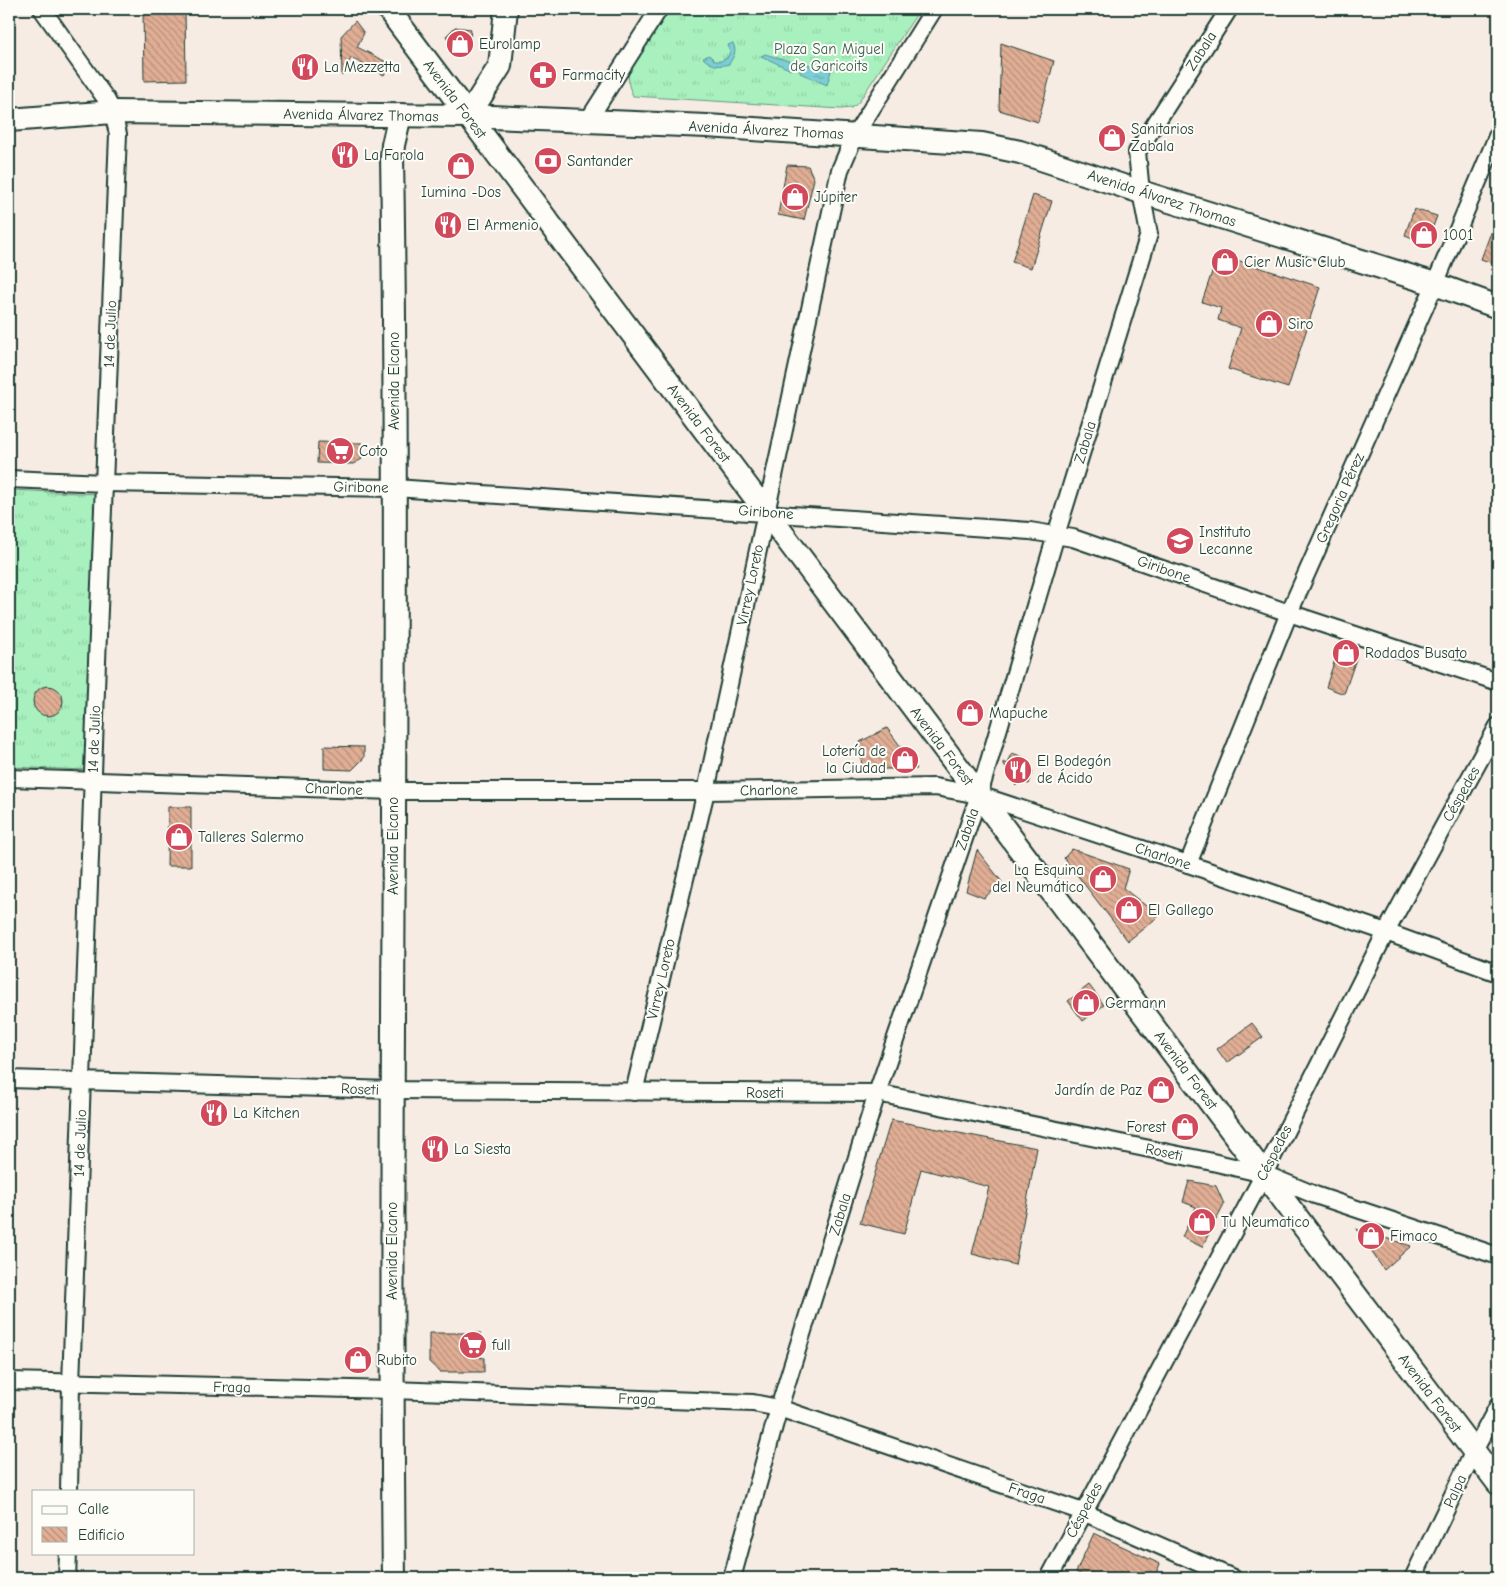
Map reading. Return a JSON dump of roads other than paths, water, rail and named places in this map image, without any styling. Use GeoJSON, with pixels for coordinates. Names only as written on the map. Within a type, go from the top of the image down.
{"type":"FeatureCollection","features":[{"type":"Feature","properties":{"kind":"main road","name":"Avenida Forest"},"geometry":{"type":"LineString","coordinates":[[388,9],[1498,1483]]}},
{"type":"Feature","properties":{"kind":"main road"},"geometry":{"type":"LineString","coordinates":[[468,116],[500,66],[506,9]]}},
{"type":"Feature","properties":{"kind":"main road","name":"Avenida Álvarez Thomas"},"geometry":{"type":"LineString","coordinates":[[9,120],[112,112],[468,116],[707,126],[963,142],[1020,152],[1435,284],[1498,307]]}},
{"type":"Feature","properties":{"kind":"main road","name":"Avenida Elcano"},"geometry":{"type":"LineString","coordinates":[[394,1578],[392,1090],[395,488],[392,156],[400,115]]}},
{"type":"Feature","properties":{"kind":"street","name":"14 de Julio"},"geometry":{"type":"LineString","coordinates":[[42,9],[106,99],[118,134],[71,1384],[69,1490]]}},
{"type":"Feature","properties":{"kind":"street"},"geometry":{"type":"LineString","coordinates":[[587,122],[659,9]]}},
{"type":"Feature","properties":{"kind":"street","name":"Virrey Loreto"},"geometry":{"type":"LineString","coordinates":[[634,1092],[706,791],[840,170],[855,135],[934,9]]}},
{"type":"Feature","properties":{"kind":"street","name":"Zabala"},"geometry":{"type":"LineString","coordinates":[[732,1578],[779,1408],[877,1093],[979,795],[1056,535],[1149,234],[1141,192],[1137,152],[1229,9]]}},
{"type":"Feature","properties":{"kind":"street","name":"Gregoria Pérez"},"geometry":{"type":"LineString","coordinates":[[1188,864],[1289,613],[1435,284],[1498,134]]}},
{"type":"Feature","properties":{"kind":"street","name":"Giribone"},"geometry":{"type":"LineString","coordinates":[[9,480],[395,488],[1030,531],[1073,538],[1289,613],[1498,682]]}},
{"type":"Feature","properties":{"kind":"street","name":"Céspedes"},"geometry":{"type":"LineString","coordinates":[[1049,1578],[1264,1174],[1386,932],[1498,726]]}},
{"type":"Feature","properties":{"kind":"street","name":"Charlone"},"geometry":{"type":"LineString","coordinates":[[9,778],[393,791],[706,791],[935,787],[979,795],[1188,864],[1386,932],[1498,973]]}},
{"type":"Feature","properties":{"kind":"street","name":"Roseti"},"geometry":{"type":"LineString","coordinates":[[9,1079],[392,1090],[877,1093],[1264,1174],[1315,1195],[1498,1256]]}},
{"type":"Feature","properties":{"kind":"street","name":"Fraga"},"geometry":{"type":"LineString","coordinates":[[9,1381],[71,1384],[392,1390],[754,1403],[779,1408],[1083,1512],[1233,1578]]}},
{"type":"Feature","properties":{"kind":"street","name":"Palpa"},"geometry":{"type":"LineString","coordinates":[[1414,1578],[1474,1451],[1498,1406]]}},
{"type":"Feature","properties":{"kind":"street"},"geometry":{"type":"LineString","coordinates":[[68,1554],[68,1578]]}},
{"type":"Feature","properties":{"kind":"water"},"geometry":{"type":"Polygon","coordinates":[[[733,43],[735,49],[729,64],[715,65],[703,58],[709,55],[715,61],[721,61],[727,58],[730,52],[728,45],[733,43]]]}},
{"type":"Feature","properties":{"kind":"water"},"geometry":{"type":"Polygon","coordinates":[[[765,54],[792,62],[791,70],[761,56],[765,54]]]}},
{"type":"Feature","properties":{"kind":"water"},"geometry":{"type":"Polygon","coordinates":[[[800,62],[831,71],[827,85],[800,73],[800,62]]]}},
{"type":"Feature","properties":{"kind":"place","name":"Eurolamp"},"geometry":{"type":"Point","coordinates":[460,44]}},
{"type":"Feature","properties":{"kind":"place","name":"La Mezzetta"},"geometry":{"type":"Point","coordinates":[305,67]}},
{"type":"Feature","properties":{"kind":"place","name":"Farmacity"},"geometry":{"type":"Point","coordinates":[543,75]}},
{"type":"Feature","properties":{"kind":"place","name":"Sanitarios Zabala"},"geometry":{"type":"Point","coordinates":[1112,138]}},
{"type":"Feature","properties":{"kind":"place","name":"La Farola"},"geometry":{"type":"Point","coordinates":[345,155]}},
{"type":"Feature","properties":{"kind":"place","name":"Santander"},"geometry":{"type":"Point","coordinates":[548,161]}},
{"type":"Feature","properties":{"kind":"place","name":"Iumina -Dos"},"geometry":{"type":"Point","coordinates":[461,166]}},
{"type":"Feature","properties":{"kind":"place","name":"Júpiter"},"geometry":{"type":"Point","coordinates":[795,197]}},
{"type":"Feature","properties":{"kind":"place","name":"El Armenio"},"geometry":{"type":"Point","coordinates":[448,225]}},
{"type":"Feature","properties":{"kind":"place","name":"1001"},"geometry":{"type":"Point","coordinates":[1424,235]}},
{"type":"Feature","properties":{"kind":"place","name":"Cier Music Club"},"geometry":{"type":"Point","coordinates":[1225,262]}},
{"type":"Feature","properties":{"kind":"place","name":"Siro"},"geometry":{"type":"Point","coordinates":[1269,324]}},
{"type":"Feature","properties":{"kind":"place","name":"Coto"},"geometry":{"type":"Point","coordinates":[340,451]}},
{"type":"Feature","properties":{"kind":"place","name":"Instituto Lecanne"},"geometry":{"type":"Point","coordinates":[1180,541]}},
{"type":"Feature","properties":{"kind":"place","name":"Rodados Busato"},"geometry":{"type":"Point","coordinates":[1346,653]}},
{"type":"Feature","properties":{"kind":"place","name":"Mapuche"},"geometry":{"type":"Point","coordinates":[970,713]}},
{"type":"Feature","properties":{"kind":"place","name":"Lotería de la Ciudad"},"geometry":{"type":"Point","coordinates":[905,760]}},
{"type":"Feature","properties":{"kind":"place","name":"El Bodegón de Ácido"},"geometry":{"type":"Point","coordinates":[1018,770]}},
{"type":"Feature","properties":{"kind":"place","name":"Talleres Salermo"},"geometry":{"type":"Point","coordinates":[179,837]}},
{"type":"Feature","properties":{"kind":"place","name":"La Esquina del Neumático"},"geometry":{"type":"Point","coordinates":[1103,879]}},
{"type":"Feature","properties":{"kind":"place","name":"El Gallego"},"geometry":{"type":"Point","coordinates":[1129,910]}},
{"type":"Feature","properties":{"kind":"place","name":"Germann"},"geometry":{"type":"Point","coordinates":[1086,1003]}},
{"type":"Feature","properties":{"kind":"place","name":"Jardín de Paz"},"geometry":{"type":"Point","coordinates":[1161,1090]}},
{"type":"Feature","properties":{"kind":"place","name":"La Kitchen"},"geometry":{"type":"Point","coordinates":[214,1113]}},
{"type":"Feature","properties":{"kind":"place","name":"Forest"},"geometry":{"type":"Point","coordinates":[1185,1127]}},
{"type":"Feature","properties":{"kind":"place","name":"La Siesta"},"geometry":{"type":"Point","coordinates":[435,1149]}},
{"type":"Feature","properties":{"kind":"place","name":"Tu Neumatico"},"geometry":{"type":"Point","coordinates":[1202,1222]}},
{"type":"Feature","properties":{"kind":"place","name":"Fimaco"},"geometry":{"type":"Point","coordinates":[1371,1236]}},
{"type":"Feature","properties":{"kind":"place","name":"full"},"geometry":{"type":"Point","coordinates":[473,1345]}},
{"type":"Feature","properties":{"kind":"place","name":"Rubito"},"geometry":{"type":"Point","coordinates":[358,1360]}},
{"type":"Feature","properties":{"kind":"park label","name":"Plaza San Miguel de Garicoits"},"geometry":{"type":"Point","coordinates":[829,58]}}]}
